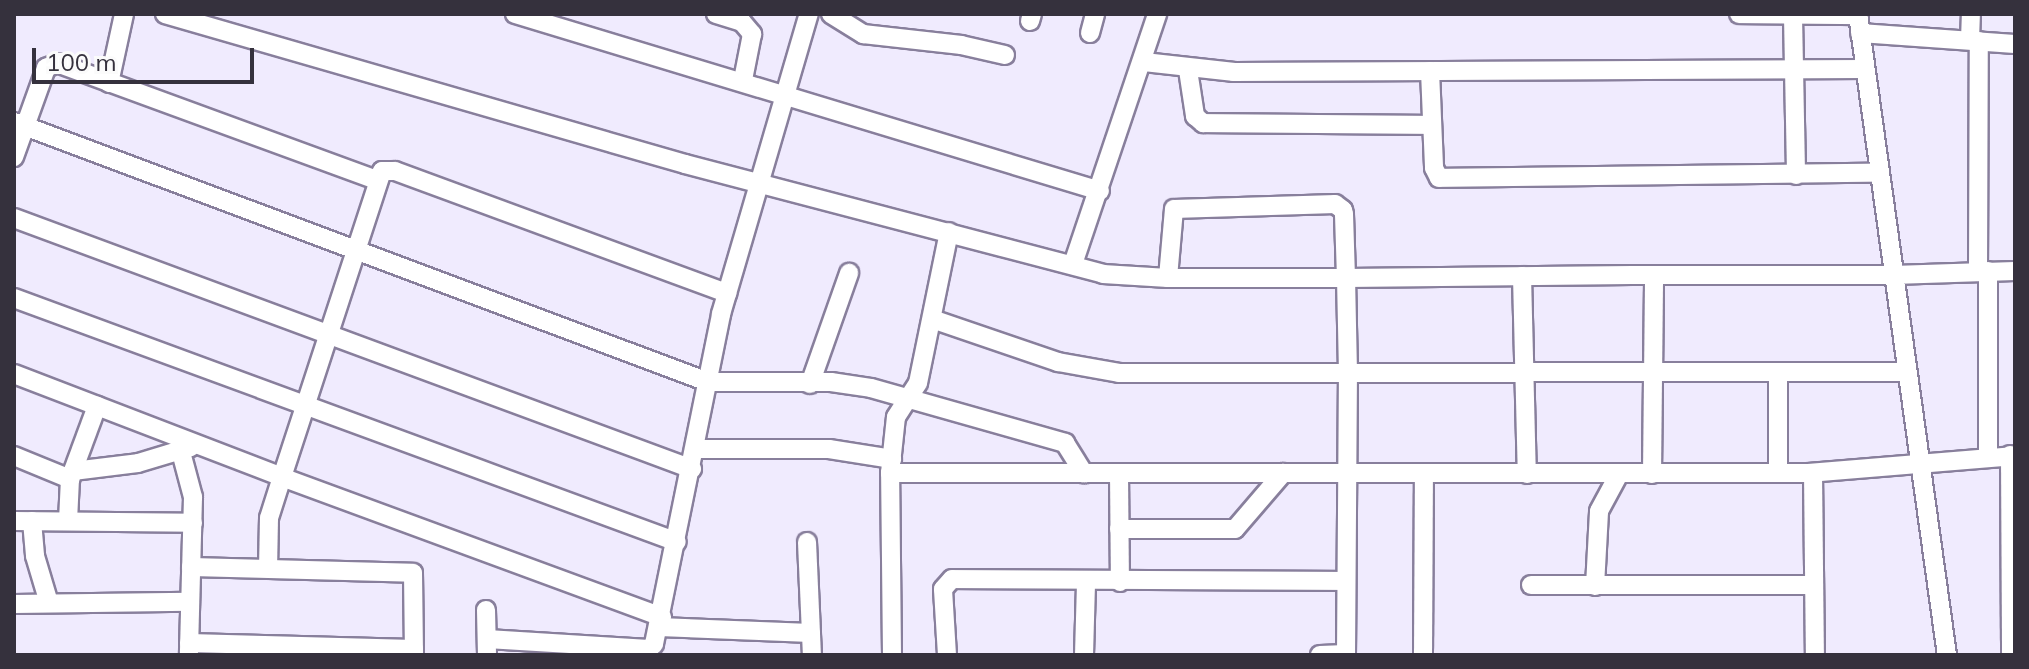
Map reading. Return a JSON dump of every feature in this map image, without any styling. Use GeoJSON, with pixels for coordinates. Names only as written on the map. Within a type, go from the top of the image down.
{"type":"FeatureCollection","features":[{"type":"Feature","properties":{"kind":"street"},"geometry":{"type":"LineString","coordinates":[[109,83],[124,14]]}},
{"type":"Feature","properties":{"kind":"street"},"geometry":{"type":"LineString","coordinates":[[165,14],[1115,277],[1893,275],[2015,271]]}},
{"type":"Feature","properties":{"kind":"street"},"geometry":{"type":"LineString","coordinates":[[515,14],[788,93],[1100,191]]}},
{"type":"Feature","properties":{"kind":"street"},"geometry":{"type":"LineString","coordinates":[[716,14],[742,22],[752,34],[743,80]]}},
{"type":"Feature","properties":{"kind":"street"},"geometry":{"type":"LineString","coordinates":[[486,610],[487,647],[629,651],[652,647],[677,542],[727,293],[809,14]]}},
{"type":"Feature","properties":{"kind":"street"},"geometry":{"type":"LineString","coordinates":[[831,14],[863,34],[961,45],[1005,55]]}},
{"type":"Feature","properties":{"kind":"street"},"geometry":{"type":"LineString","coordinates":[[1090,33],[1095,14]]}},
{"type":"Feature","properties":{"kind":"street"},"geometry":{"type":"LineString","coordinates":[[1073,264],[1144,62],[1157,14]]}},
{"type":"Feature","properties":{"kind":"street"},"geometry":{"type":"LineString","coordinates":[[1739,14],[1859,21],[2015,44]]}},
{"type":"Feature","properties":{"kind":"street"},"geometry":{"type":"LineString","coordinates":[[1971,14],[1975,40],[1988,456]]}},
{"type":"Feature","properties":{"kind":"street"},"geometry":{"type":"LineString","coordinates":[[1793,16],[1796,175]]}},
{"type":"Feature","properties":{"kind":"street"},"geometry":{"type":"LineString","coordinates":[[1859,21],[1947,655]]}},
{"type":"Feature","properties":{"kind":"street"},"geometry":{"type":"LineString","coordinates":[[1144,62],[1188,70],[1865,69]]}},
{"type":"Feature","properties":{"kind":"street"},"geometry":{"type":"LineString","coordinates":[[14,157],[19,124],[50,64],[377,180]]}},
{"type":"Feature","properties":{"kind":"street"},"geometry":{"type":"LineString","coordinates":[[1188,70],[1195,116],[1203,123],[1432,125]]}},
{"type":"Feature","properties":{"kind":"street"},"geometry":{"type":"LineString","coordinates":[[1430,71],[1434,168],[1444,179],[1878,173]]}},
{"type":"Feature","properties":{"kind":"street"},"geometry":{"type":"LineString","coordinates":[[19,124],[708,382],[852,383],[903,401],[1065,443],[1084,474]]}},
{"type":"Feature","properties":{"kind":"street"},"geometry":{"type":"LineString","coordinates":[[268,568],[269,518],[382,171],[395,171],[727,293]]}},
{"type":"Feature","properties":{"kind":"street"},"geometry":{"type":"LineString","coordinates":[[1168,278],[1174,209],[1335,204],[1344,214],[1348,373],[1346,654],[1320,655]]}},
{"type":"Feature","properties":{"kind":"street"},"geometry":{"type":"LineString","coordinates":[[14,218],[330,338],[692,469]]}},
{"type":"Feature","properties":{"kind":"street"},"geometry":{"type":"LineString","coordinates":[[892,655],[891,466],[903,401],[918,383],[935,320],[949,232]]}},
{"type":"Feature","properties":{"kind":"street"},"geometry":{"type":"LineString","coordinates":[[810,384],[849,273]]}},
{"type":"Feature","properties":{"kind":"street"},"geometry":{"type":"LineString","coordinates":[[1652,474],[1654,275]]}},
{"type":"Feature","properties":{"kind":"street"},"geometry":{"type":"LineString","coordinates":[[1522,276],[1527,474]]}},
{"type":"Feature","properties":{"kind":"street"},"geometry":{"type":"LineString","coordinates":[[14,298],[677,542]]}},
{"type":"Feature","properties":{"kind":"street"},"geometry":{"type":"LineString","coordinates":[[935,320],[1058,362],[1119,373],[1525,371],[1652,375],[1907,372]]}},
{"type":"Feature","properties":{"kind":"street"},"geometry":{"type":"LineString","coordinates":[[14,374],[97,406],[189,448],[282,477],[660,622],[811,633]]}},
{"type":"Feature","properties":{"kind":"street"},"geometry":{"type":"LineString","coordinates":[[1778,374],[1778,473]]}},
{"type":"Feature","properties":{"kind":"street"},"geometry":{"type":"LineString","coordinates":[[68,521],[71,475],[97,406]]}},
{"type":"Feature","properties":{"kind":"street"},"geometry":{"type":"LineString","coordinates":[[14,456],[71,475],[123,466],[189,448]]}},
{"type":"Feature","properties":{"kind":"street"},"geometry":{"type":"LineString","coordinates":[[189,448],[193,523],[191,567],[189,649],[414,652],[413,573],[191,567]]}},
{"type":"Feature","properties":{"kind":"street"},"geometry":{"type":"LineString","coordinates":[[696,449],[829,449],[891,466],[1084,474],[1813,473],[2013,456],[2011,655]]}},
{"type":"Feature","properties":{"kind":"street"},"geometry":{"type":"LineString","coordinates":[[1119,473],[1120,582]]}},
{"type":"Feature","properties":{"kind":"street"},"geometry":{"type":"LineString","coordinates":[[1119,529],[1232,531],[1283,473]]}},
{"type":"Feature","properties":{"kind":"street"},"geometry":{"type":"LineString","coordinates":[[1813,473],[1815,655]]}},
{"type":"Feature","properties":{"kind":"street"},"geometry":{"type":"LineString","coordinates":[[1423,655],[1424,474]]}},
{"type":"Feature","properties":{"kind":"street"},"geometry":{"type":"LineString","coordinates":[[1595,586],[1599,511],[1619,474]]}},
{"type":"Feature","properties":{"kind":"street"},"geometry":{"type":"LineString","coordinates":[[49,603],[23,521],[193,523]]}},
{"type":"Feature","properties":{"kind":"street"},"geometry":{"type":"LineString","coordinates":[[807,542],[812,655]]}},
{"type":"Feature","properties":{"kind":"street"},"geometry":{"type":"LineString","coordinates":[[947,655],[946,580],[1346,581]]}},
{"type":"Feature","properties":{"kind":"street"},"geometry":{"type":"LineString","coordinates":[[1084,655],[1086,582]]}},
{"type":"Feature","properties":{"kind":"street"},"geometry":{"type":"LineString","coordinates":[[1531,585],[1814,585]]}},
{"type":"Feature","properties":{"kind":"street"},"geometry":{"type":"LineString","coordinates":[[14,604],[190,602]]}}]}
